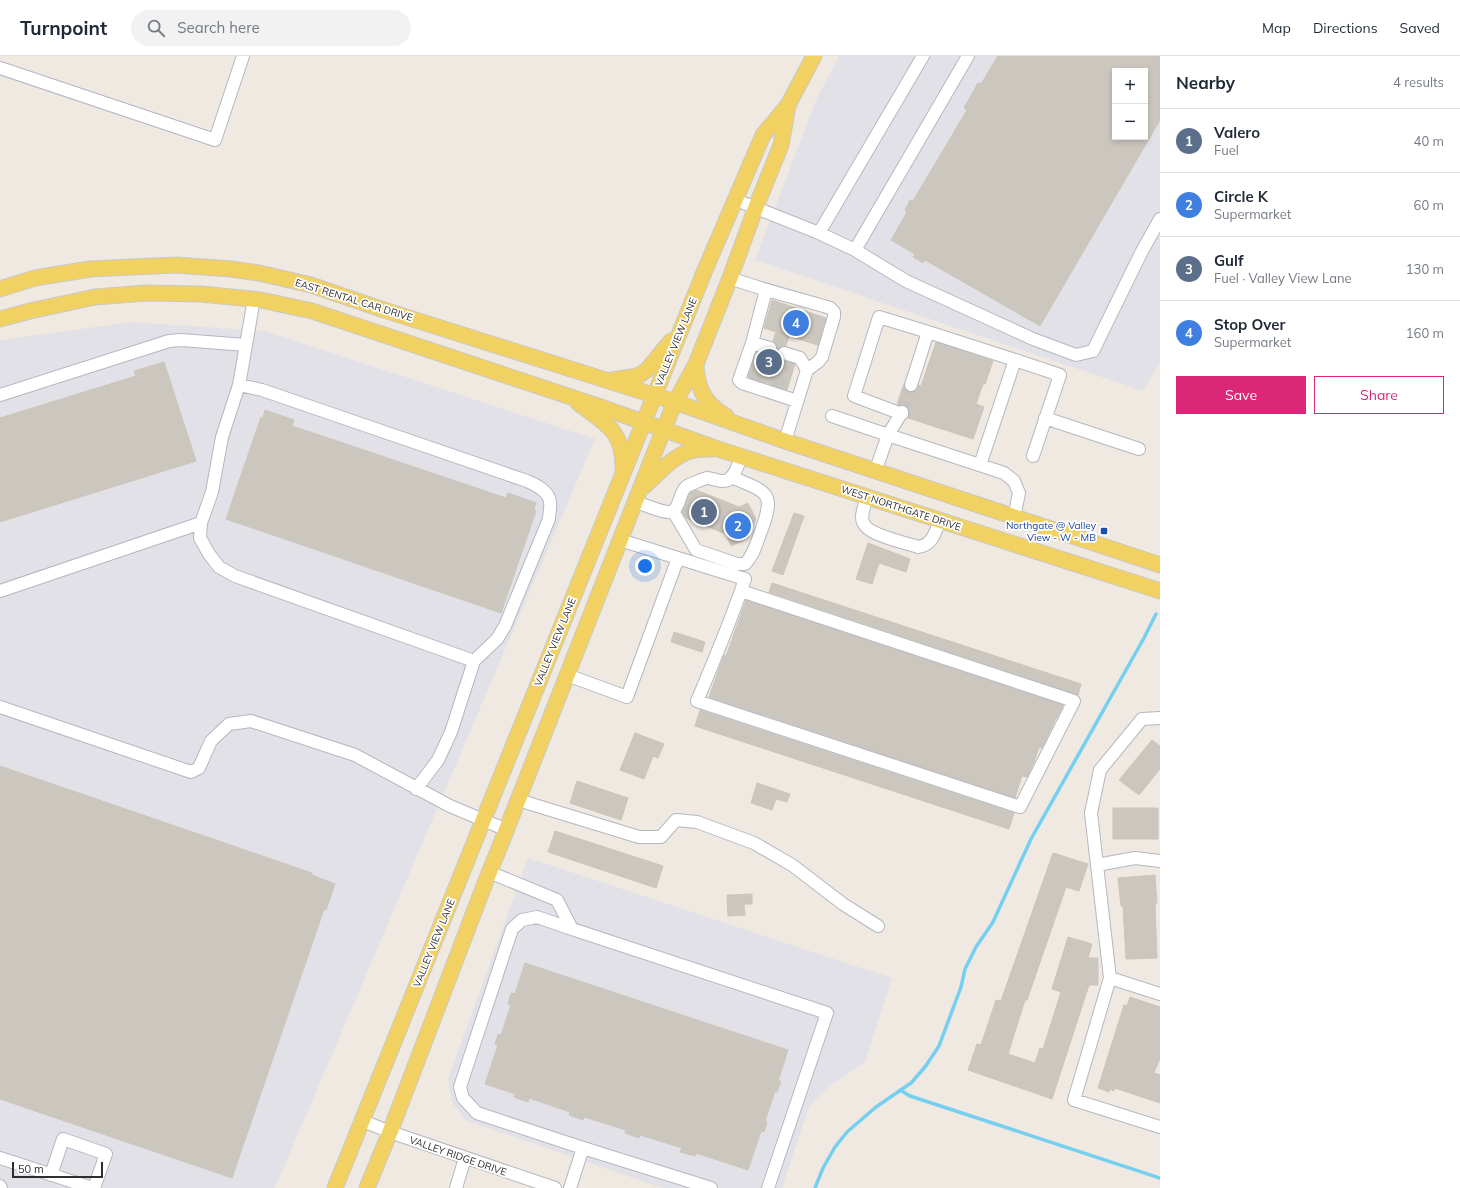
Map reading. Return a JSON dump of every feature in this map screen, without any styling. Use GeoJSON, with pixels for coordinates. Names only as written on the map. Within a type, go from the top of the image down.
{"type":"FeatureCollection","features":[{"type":"Feature","properties":{"kind":"main road","name":"VALLEY VIEW LANE"},"geometry":{"type":"LineString","coordinates":[[335,1188],[623,472],[684,322],[763,135],[788,105],[814,56]]}},
{"type":"Feature","properties":{"kind":"main road","name":"VALLEY VIEW LANE"},"geometry":{"type":"LineString","coordinates":[[367,1188],[390,1132],[489,872],[507,830],[664,429],[675,402],[696,364],[730,278],[781,145],[788,105]]}},
{"type":"Feature","properties":{"kind":"main road","name":"EAST RENTAL CAR DRIVE"},"geometry":{"type":"LineString","coordinates":[[0,288],[35,278],[98,269],[176,265],[231,269],[311,285],[391,312],[675,402]]}},
{"type":"Feature","properties":{"kind":"main road"},"geometry":{"type":"LineString","coordinates":[[254,299],[259,274]]}},
{"type":"Feature","properties":{"kind":"main road"},"geometry":{"type":"LineString","coordinates":[[0,319],[96,297],[147,294],[201,294],[254,299],[312,311],[570,397],[643,423]]}},
{"type":"Feature","properties":{"kind":"main road"},"geometry":{"type":"LineString","coordinates":[[607,380],[638,376],[647,370],[662,353],[684,322]]}},
{"type":"Feature","properties":{"kind":"main road"},"geometry":{"type":"LineString","coordinates":[[696,364],[696,379],[701,391],[707,401],[718,412],[767,435]]}},
{"type":"Feature","properties":{"kind":"main road"},"geometry":{"type":"LineString","coordinates":[[570,397],[613,431],[621,447],[623,472]]}},
{"type":"Feature","properties":{"kind":"main road"},"geometry":{"type":"LineString","coordinates":[[675,402],[784,442],[1160,565]]}},
{"type":"Feature","properties":{"kind":"main road","name":"WEST NORTHGATE DRIVE"},"geometry":{"type":"LineString","coordinates":[[643,423],[1160,591]]}},
{"type":"Feature","properties":{"kind":"main road"},"geometry":{"type":"LineString","coordinates":[[638,496],[667,464],[681,455],[694,450],[718,448]]}},
{"type":"Feature","properties":{"kind":"main road"},"geometry":{"type":"LineString","coordinates":[[1006,542],[1014,518]]}},
{"type":"Feature","properties":{"kind":"street"},"geometry":{"type":"LineString","coordinates":[[0,68],[215,140],[243,56]]}},
{"type":"Feature","properties":{"kind":"street"},"geometry":{"type":"LineString","coordinates":[[819,233],[923,56]]}},
{"type":"Feature","properties":{"kind":"street"},"geometry":{"type":"LineString","coordinates":[[855,250],[966,57]]}},
{"type":"Feature","properties":{"kind":"street"},"geometry":{"type":"LineString","coordinates":[[736,200],[819,233],[855,250],[906,281],[1033,339],[1076,355],[1093,352],[1141,253],[1160,219]]}},
{"type":"Feature","properties":{"kind":"street"},"geometry":{"type":"LineString","coordinates":[[730,278],[830,308],[834,312],[833,322],[822,357],[807,370],[784,442]]}},
{"type":"Feature","properties":{"kind":"street"},"geometry":{"type":"LineString","coordinates":[[766,290],[752,343],[739,380],[742,383],[754,384],[776,391],[797,401]]}},
{"type":"Feature","properties":{"kind":"street"},"geometry":{"type":"LineString","coordinates":[[254,299],[239,385],[222,437],[212,492],[201,523],[200,538],[208,554],[219,567],[235,576],[474,661]]}},
{"type":"Feature","properties":{"kind":"street"},"geometry":{"type":"LineString","coordinates":[[875,472],[888,435],[902,413],[854,396],[879,317],[1060,375],[1033,456]]}},
{"type":"Feature","properties":{"kind":"street"},"geometry":{"type":"LineString","coordinates":[[911,385],[928,332]]}},
{"type":"Feature","properties":{"kind":"street"},"geometry":{"type":"LineString","coordinates":[[0,394],[169,341],[181,340],[246,345]]}},
{"type":"Feature","properties":{"kind":"street"},"geometry":{"type":"LineString","coordinates":[[752,343],[766,349]]}},
{"type":"Feature","properties":{"kind":"street"},"geometry":{"type":"LineString","coordinates":[[786,356],[800,358],[807,370]]}},
{"type":"Feature","properties":{"kind":"street"},"geometry":{"type":"LineString","coordinates":[[980,465],[1015,360]]}},
{"type":"Feature","properties":{"kind":"street"},"geometry":{"type":"LineString","coordinates":[[239,385],[262,390],[527,481],[536,485],[545,492],[550,502],[548,519],[505,626],[497,639],[474,661],[451,732],[438,760],[416,789]]}},
{"type":"Feature","properties":{"kind":"street"},"geometry":{"type":"LineString","coordinates":[[832,416],[1004,473],[1014,481],[1019,493],[1014,518]]}},
{"type":"Feature","properties":{"kind":"street"},"geometry":{"type":"LineString","coordinates":[[1045,418],[1139,449]]}},
{"type":"Feature","properties":{"kind":"street"},"geometry":{"type":"LineString","coordinates":[[638,496],[667,512],[673,511],[687,486],[703,478],[721,482],[725,481],[731,477],[737,469],[741,456]]}},
{"type":"Feature","properties":{"kind":"street"},"geometry":{"type":"LineString","coordinates":[[673,511],[696,550],[737,564],[745,564],[751,558],[768,513],[769,504],[765,494],[758,488],[731,477]]}},
{"type":"Feature","properties":{"kind":"street"},"geometry":{"type":"LineString","coordinates":[[868,497],[862,517],[864,524],[871,531],[918,547],[925,546],[931,541],[940,520]]}},
{"type":"Feature","properties":{"kind":"street"},"geometry":{"type":"LineString","coordinates":[[0,591],[201,523]]}},
{"type":"Feature","properties":{"kind":"street"},"geometry":{"type":"LineString","coordinates":[[620,540],[745,579],[741,591],[734,613],[696,701],[1020,807],[1074,701],[741,591]]}},
{"type":"Feature","properties":{"kind":"street"},"geometry":{"type":"LineString","coordinates":[[567,675],[627,697],[678,558]]}},
{"type":"Feature","properties":{"kind":"street"},"geometry":{"type":"LineString","coordinates":[[0,707],[191,772],[199,768],[211,741],[229,724],[251,721],[355,755],[461,812],[507,830]]}},
{"type":"Feature","properties":{"kind":"street"},"geometry":{"type":"LineString","coordinates":[[1160,718],[1142,719],[1100,770],[1091,813],[1110,978],[1074,1100],[1160,1127]]}},
{"type":"Feature","properties":{"kind":"street"},"geometry":{"type":"LineString","coordinates":[[518,800],[638,837],[661,837],[676,820],[697,822],[760,846],[792,865],[843,904],[878,926]]}},
{"type":"Feature","properties":{"kind":"street"},"geometry":{"type":"LineString","coordinates":[[1097,865],[1135,858],[1160,861]]}},
{"type":"Feature","properties":{"kind":"street"},"geometry":{"type":"LineString","coordinates":[[489,872],[557,900],[572,929]]}},
{"type":"Feature","properties":{"kind":"street"},"geometry":{"type":"LineString","coordinates":[[711,1188],[477,1113],[463,1098],[460,1087],[512,929],[522,920],[537,917],[827,1013],[768,1188]]}},
{"type":"Feature","properties":{"kind":"street"},"geometry":{"type":"LineString","coordinates":[[1110,978],[1160,994]]}},
{"type":"Feature","properties":{"kind":"street","name":"VALLEY RIDGE DRIVE"},"geometry":{"type":"LineString","coordinates":[[363,1121],[390,1132],[555,1188]]}},
{"type":"Feature","properties":{"kind":"street"},"geometry":{"type":"LineString","coordinates":[[0,1158],[51,1175],[93,1188],[106,1154],[63,1139],[51,1175]]}},
{"type":"Feature","properties":{"kind":"street"},"geometry":{"type":"LineString","coordinates":[[570,1188],[583,1148]]}},
{"type":"Feature","properties":{"kind":"street"},"geometry":{"type":"LineString","coordinates":[[456,1188],[465,1158]]}},
{"type":"Feature","properties":{"kind":"shaded area"},"geometry":{"type":"Polygon","coordinates":[[[839,56],[1160,56],[1160,362],[1143,391],[755,260],[816,100],[839,56]]]}},
{"type":"Feature","properties":{"kind":"shaded area"},"geometry":{"type":"Polygon","coordinates":[[[132,322],[265,331],[595,439],[275,1188],[0,1188],[0,340],[132,322]]]}},
{"type":"Feature","properties":{"kind":"shaded area"},"geometry":{"type":"Polygon","coordinates":[[[528,858],[892,978],[865,1062],[828,1087],[809,1107],[782,1188],[662,1188],[465,1120],[452,1102],[448,1079],[528,858]]]}},
{"type":"Feature","properties":{"kind":"building"},"geometry":{"type":"Polygon","coordinates":[[[998,56],[1160,56],[1160,120],[1040,326],[925,260],[923,263],[913,257],[915,254],[891,240],[907,212],[905,210],[910,200],[913,201],[967,110],[964,108],[978,83],[981,84],[998,56]]]}},
{"type":"Feature","properties":{"kind":"building"},"geometry":{"type":"Polygon","coordinates":[[[772,300],[826,318],[818,345],[789,336],[786,346],[782,346],[777,350],[777,346],[773,341],[776,332],[764,328],[772,300]]]}},
{"type":"Feature","properties":{"kind":"building"},"geometry":{"type":"Polygon","coordinates":[[[936,342],[993,361],[976,404],[984,407],[973,439],[908,418],[909,412],[906,405],[897,404],[904,384],[905,390],[909,392],[916,391],[919,385],[921,386],[936,342]]]}},
{"type":"Feature","properties":{"kind":"building"},"geometry":{"type":"Polygon","coordinates":[[[777,351],[779,358],[795,364],[787,390],[748,377],[757,352],[771,355],[777,351]]]}},
{"type":"Feature","properties":{"kind":"building"},"geometry":{"type":"Polygon","coordinates":[[[164,362],[196,461],[0,522],[0,418],[136,376],[134,371],[164,362]]]}},
{"type":"Feature","properties":{"kind":"building"},"geometry":{"type":"Polygon","coordinates":[[[265,410],[294,420],[292,426],[506,498],[508,493],[536,503],[534,510],[536,511],[501,613],[226,519],[261,417],[263,418],[265,410]]]}},
{"type":"Feature","properties":{"kind":"building"},"geometry":{"type":"Polygon","coordinates":[[[696,490],[739,507],[748,503],[756,519],[748,538],[731,546],[726,534],[686,518],[682,512],[690,493],[696,490]]]}},
{"type":"Feature","properties":{"kind":"building"},"geometry":{"type":"Polygon","coordinates":[[[794,513],[804,516],[783,575],[772,571],[794,513]]]}},
{"type":"Feature","properties":{"kind":"building"},"geometry":{"type":"Polygon","coordinates":[[[868,543],[910,559],[906,572],[879,563],[872,584],[856,579],[868,543]]]}},
{"type":"Feature","properties":{"kind":"building"},"geometry":{"type":"Polygon","coordinates":[[[772,583],[1081,684],[1078,695],[769,592],[772,583]]]}},
{"type":"Feature","properties":{"kind":"building"},"geometry":{"type":"Polygon","coordinates":[[[746,600],[1063,705],[1042,748],[1039,747],[1027,777],[1022,776],[1015,798],[709,697],[724,655],[726,656],[746,600]]]}},
{"type":"Feature","properties":{"kind":"building"},"geometry":{"type":"Polygon","coordinates":[[[674,632],[705,642],[702,652],[671,642],[674,632]]]}},
{"type":"Feature","properties":{"kind":"building"},"geometry":{"type":"Polygon","coordinates":[[[700,710],[1014,813],[1009,829],[695,726],[700,710]]]}},
{"type":"Feature","properties":{"kind":"building"},"geometry":{"type":"Polygon","coordinates":[[[635,733],[664,744],[658,758],[653,756],[644,779],[620,770],[635,733]]]}},
{"type":"Feature","properties":{"kind":"building"},"geometry":{"type":"Polygon","coordinates":[[[1152,740],[1160,746],[1160,769],[1139,795],[1119,780],[1152,740]]]}},
{"type":"Feature","properties":{"kind":"building"},"geometry":{"type":"Polygon","coordinates":[[[0,766],[312,873],[312,875],[335,884],[326,910],[324,909],[232,1178],[0,1099],[0,766]]]}},
{"type":"Feature","properties":{"kind":"building"},"geometry":{"type":"Polygon","coordinates":[[[577,781],[628,798],[621,820],[570,803],[577,781]]]}},
{"type":"Feature","properties":{"kind":"building"},"geometry":{"type":"Polygon","coordinates":[[[757,783],[790,794],[787,802],[776,799],[772,810],[751,803],[757,783]]]}},
{"type":"Feature","properties":{"kind":"building"},"geometry":{"type":"Polygon","coordinates":[[[1113,808],[1158,808],[1158,839],[1113,839],[1113,808]]]}},
{"type":"Feature","properties":{"kind":"building"},"geometry":{"type":"Polygon","coordinates":[[[555,831],[663,866],[656,888],[548,852],[555,831]]]}},
{"type":"Feature","properties":{"kind":"building"},"geometry":{"type":"Polygon","coordinates":[[[1053,853],[1088,864],[1079,891],[1066,887],[1027,1000],[1025,1000],[1008,1054],[1035,1063],[1040,1048],[1043,1049],[1061,992],[1052,989],[1068,937],[1092,944],[1088,958],[1098,958],[1098,985],[1089,985],[1052,1099],[968,1070],[977,1044],[981,1045],[996,1000],[1001,1001],[1053,853]]]}},
{"type":"Feature","properties":{"kind":"building"},"geometry":{"type":"Polygon","coordinates":[[[1155,875],[1157,903],[1155,904],[1157,958],[1126,959],[1123,906],[1121,906],[1118,878],[1155,875]]]}},
{"type":"Feature","properties":{"kind":"building"},"geometry":{"type":"Polygon","coordinates":[[[752,894],[752,904],[744,904],[745,915],[728,916],[727,895],[752,894]]]}},
{"type":"Feature","properties":{"kind":"building"},"geometry":{"type":"Polygon","coordinates":[[[525,963],[788,1050],[778,1081],[781,1081],[777,1092],[775,1091],[765,1121],[767,1122],[764,1132],[761,1131],[748,1170],[696,1153],[695,1156],[680,1152],[682,1148],[640,1135],[639,1138],[625,1133],[626,1130],[584,1117],[583,1120],[569,1115],[570,1112],[529,1098],[528,1102],[514,1097],[515,1094],[485,1084],[498,1045],[495,1044],[498,1034],[501,1035],[511,1005],[508,1004],[511,993],[515,994],[525,963]]]}},
{"type":"Feature","properties":{"kind":"building"},"geometry":{"type":"Polygon","coordinates":[[[1130,997],[1160,1007],[1160,1058],[1154,1073],[1160,1075],[1160,1103],[1115,1088],[1114,1091],[1110,1089],[1109,1092],[1098,1088],[1124,1005],[1127,1006],[1130,997]]]}},
{"type":"Feature","properties":{"kind":"waterway"},"geometry":{"type":"LineString","coordinates":[[815,1188],[823,1168],[835,1147],[847,1132],[876,1107],[911,1083],[925,1067],[939,1046],[961,987],[965,969],[976,947],[993,922],[1031,839],[1156,614]]}},
{"type":"Feature","properties":{"kind":"waterway"},"geometry":{"type":"LineString","coordinates":[[900,1090],[910,1096],[1160,1178]]}},
{"type":"Feature","properties":{"kind":"tunnel"},"geometry":{"type":"LineString","coordinates":[[755,381],[763,353]]}},
{"type":"Feature","properties":{"kind":"tunnel"},"geometry":{"type":"LineString","coordinates":[[777,388],[786,360]]}},
{"type":"Feature","properties":{"kind":"tunnel"},"geometry":{"type":"LineString","coordinates":[[902,412],[911,385]]}},
{"type":"Feature","properties":{"kind":"place","name":"Stop Over"},"geometry":{"type":"Point","coordinates":[796,323]}},
{"type":"Feature","properties":{"kind":"place","name":"Gulf"},"geometry":{"type":"Point","coordinates":[769,362]}},
{"type":"Feature","properties":{"kind":"place","name":"Valero"},"geometry":{"type":"Point","coordinates":[704,512]}},
{"type":"Feature","properties":{"kind":"place","name":"Circle K"},"geometry":{"type":"Point","coordinates":[738,526]}},
{"type":"Feature","properties":{"kind":"place","name":"Northgate @ Valley View - W - MB"},"geometry":{"type":"Point","coordinates":[1104,531]}}]}
